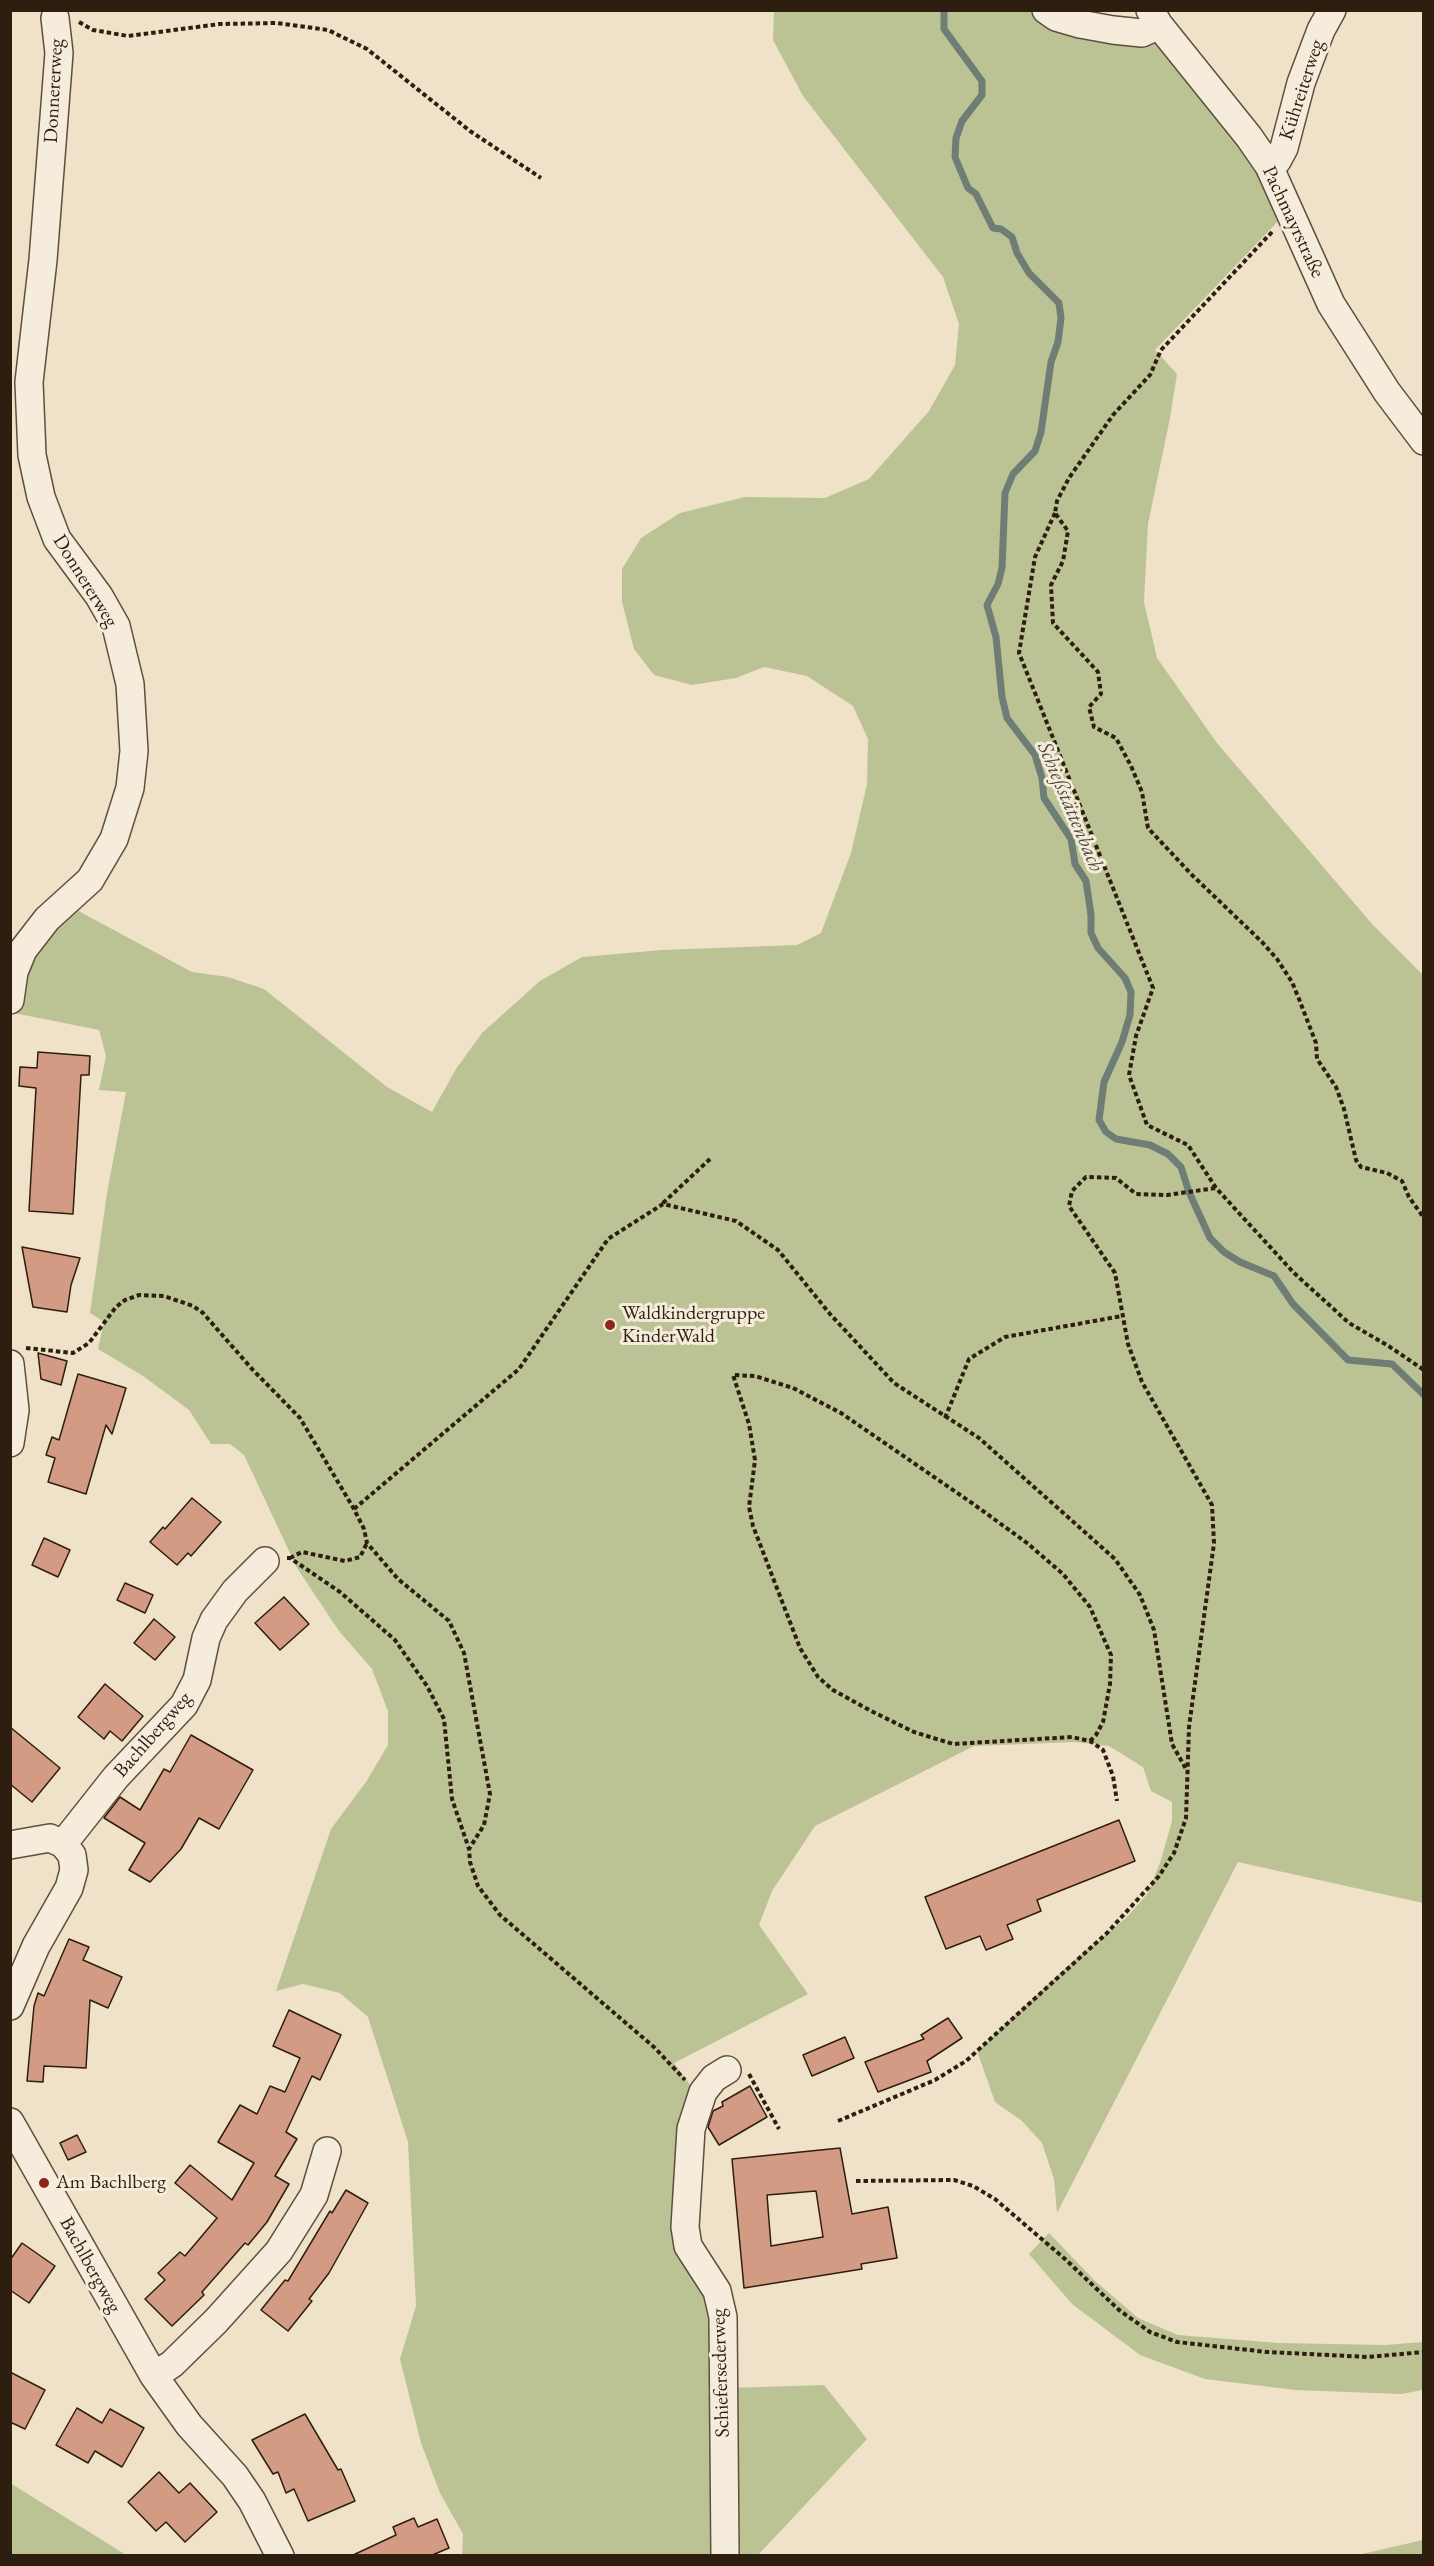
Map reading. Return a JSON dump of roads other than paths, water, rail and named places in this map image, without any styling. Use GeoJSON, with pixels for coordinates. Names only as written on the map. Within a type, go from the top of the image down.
{"type":"FeatureCollection","features":[{"type":"Feature","properties":{"kind":"street"},"geometry":{"type":"LineString","coordinates":[[1046,10],[1056,17],[1080,24],[1142,33],[1154,18]]}},
{"type":"Feature","properties":{"kind":"street","name":"Kühreiterweg"},"geometry":{"type":"LineString","coordinates":[[1269,166],[1277,161],[1284,148],[1301,83],[1321,30],[1332,10]]}},
{"type":"Feature","properties":{"kind":"street","name":"Donnererweg"},"geometry":{"type":"LineString","coordinates":[[10,1000],[14,972],[26,944],[47,919],[90,880],[114,839],[130,788],[134,751],[130,684],[116,626],[99,596],[57,539],[47,515],[32,455],[29,382],[43,260],[59,53],[55,18]]}},
{"type":"Feature","properties":{"kind":"street","name":"Pachmayrstraße"},"geometry":{"type":"LineString","coordinates":[[1154,18],[1249,137],[1269,166],[1331,304],[1386,392],[1424,441]]}},
{"type":"Feature","properties":{"kind":"street"},"geometry":{"type":"LineString","coordinates":[[10,1443],[15,1420],[15,1356]]}},
{"type":"Feature","properties":{"kind":"street","name":"Bachlbergweg"},"geometry":{"type":"LineString","coordinates":[[63,1844],[116,1778],[184,1705],[197,1680],[206,1638],[213,1620],[235,1590],[277,1559]]}},
{"type":"Feature","properties":{"kind":"street"},"geometry":{"type":"LineString","coordinates":[[10,1845],[50,1838],[63,1844],[72,1855],[74,1870],[69,1888],[36,1946],[10,2006]]}},
{"type":"Feature","properties":{"kind":"street","name":"Schiefersederweg"},"geometry":{"type":"LineString","coordinates":[[725,2556],[723,2317],[717,2291],[688,2246],[684,2227],[691,2128],[703,2092],[714,2078],[727,2070]]}},
{"type":"Feature","properties":{"kind":"street","name":"Bachlbergweg"},"geometry":{"type":"LineString","coordinates":[[10,2122],[154,2376],[189,2425],[235,2476],[252,2501],[280,2556]]}},
{"type":"Feature","properties":{"kind":"street"},"geometry":{"type":"LineString","coordinates":[[154,2376],[172,2364],[216,2321],[279,2251],[314,2195],[327,2151]]}},
{"type":"Feature","properties":{"kind":"waterway","name":"Schießstättenbach"},"geometry":{"type":"LineString","coordinates":[[944,10],[944,29],[982,81],[982,95],[962,121],[956,138],[955,157],[968,188],[976,194],[993,228],[1001,229],[1012,237],[1017,253],[1029,273],[1059,303],[1061,318],[1058,342],[1051,362],[1041,432],[1035,451],[1013,474],[1005,493],[1002,568],[998,584],[987,605],[996,637],[1002,697],[1007,718],[1035,755],[1042,778],[1044,798],[1071,839],[1075,864],[1086,881],[1091,933],[1098,948],[1125,978],[1131,992],[1130,1015],[1122,1042],[1104,1082],[1099,1120],[1106,1132],[1116,1139],[1150,1145],[1168,1154],[1181,1167],[1189,1192],[1210,1238],[1224,1252],[1240,1262],[1274,1276],[1293,1304],[1348,1360],[1392,1364],[1424,1395]]}},
{"type":"Feature","properties":{"kind":"place","name":"Waldkindergruppe KinderWald"},"geometry":{"type":"Point","coordinates":[610,1325]}},
{"type":"Feature","properties":{"kind":"place","name":"Am Bachlberg"},"geometry":{"type":"Point","coordinates":[44,2183]}}]}
